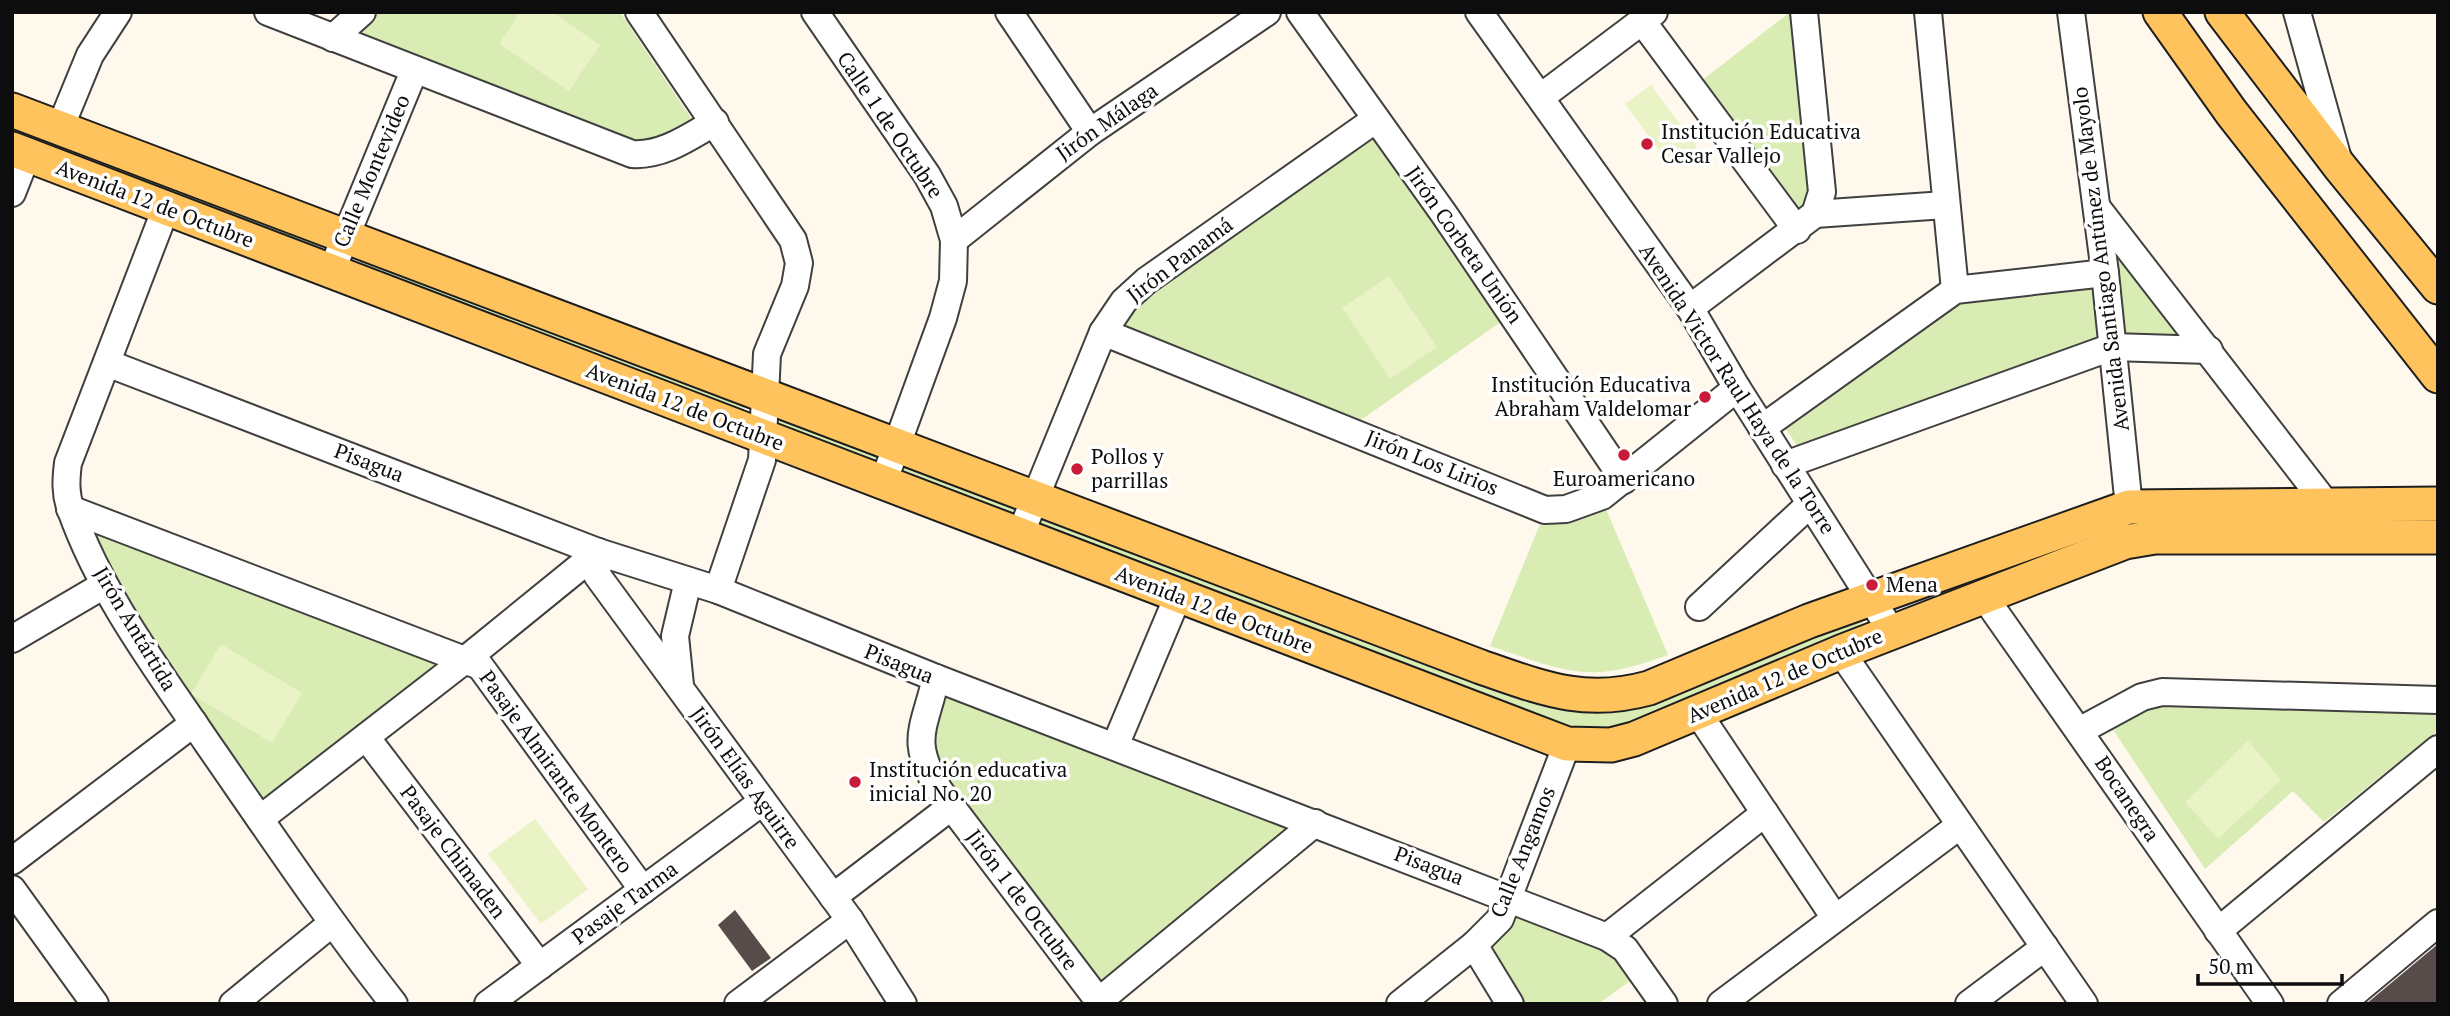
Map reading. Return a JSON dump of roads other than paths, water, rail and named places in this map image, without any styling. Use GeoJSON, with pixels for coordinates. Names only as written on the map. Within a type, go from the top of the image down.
{"type":"FeatureCollection","features":[{"type":"Feature","properties":{"kind":"main road"},"geometry":{"type":"LineString","coordinates":[[2160,12],[2231,112],[2438,376]]}},
{"type":"Feature","properties":{"kind":"main road"},"geometry":{"type":"LineString","coordinates":[[2222,12],[2340,167],[2438,287]]}},
{"type":"Feature","properties":{"kind":"main road","name":"Avenida 12 de Octubre"},"geometry":{"type":"LineString","coordinates":[[12,110],[1481,667],[1546,690],[1584,697],[1605,697],[1649,688],[1871,598],[2129,507],[2438,504]]}},
{"type":"Feature","properties":{"kind":"main road","name":"Avenida 12 de Octubre"},"geometry":{"type":"LineString","coordinates":[[20,152],[1567,744],[1611,745],[1698,713],[1983,595],[2125,542],[2155,537],[2438,537]]}},
{"type":"Feature","properties":{"kind":"street"},"geometry":{"type":"LineString","coordinates":[[60,128],[90,55],[118,12]]}},
{"type":"Feature","properties":{"kind":"street"},"geometry":{"type":"LineString","coordinates":[[268,12],[632,154],[647,155],[677,144],[715,122]]}},
{"type":"Feature","properties":{"kind":"street"},"geometry":{"type":"LineString","coordinates":[[333,38],[362,12]]}},
{"type":"Feature","properties":{"kind":"street","name":"Calle 1 de Octubre"},"geometry":{"type":"LineString","coordinates":[[815,12],[927,176],[944,205],[954,240],[953,281],[943,318],[883,483]]}},
{"type":"Feature","properties":{"kind":"street","name":"Jirón Málaga"},"geometry":{"type":"LineString","coordinates":[[954,240],[1090,132],[1267,12]]}},
{"type":"Feature","properties":{"kind":"street","name":"Jirón Corbeta Unión"},"geometry":{"type":"LineString","coordinates":[[1300,12],[1624,480]]}},
{"type":"Feature","properties":{"kind":"street","name":"Avenida Victor Raul Haya de la Torre"},"geometry":{"type":"LineString","coordinates":[[1479,12],[1690,308],[1785,465],[1892,632]]}},
{"type":"Feature","properties":{"kind":"street"},"geometry":{"type":"LineString","coordinates":[[1690,308],[1806,222],[1822,192],[1804,12]]}},
{"type":"Feature","properties":{"kind":"street"},"geometry":{"type":"LineString","coordinates":[[1928,12],[1955,290]]}},
{"type":"Feature","properties":{"kind":"street","name":"Avenida Santiago Antúnez de Mayolo"},"geometry":{"type":"LineString","coordinates":[[2071,12],[2105,273],[2129,507]]}},
{"type":"Feature","properties":{"kind":"street"},"geometry":{"type":"LineString","coordinates":[[2297,12],[2340,167]]}},
{"type":"Feature","properties":{"kind":"street"},"geometry":{"type":"LineString","coordinates":[[641,13],[793,240],[799,262],[795,286],[767,354],[758,477],[718,590]]}},
{"type":"Feature","properties":{"kind":"street"},"geometry":{"type":"LineString","coordinates":[[1011,13],[1090,132]]}},
{"type":"Feature","properties":{"kind":"street"},"geometry":{"type":"LineString","coordinates":[[1541,97],[1648,16],[1806,222]]}},
{"type":"Feature","properties":{"kind":"street","name":"Calle Montevideo"},"geometry":{"type":"LineString","coordinates":[[331,272],[414,71]]}},
{"type":"Feature","properties":{"kind":"street","name":"Jirón Panamá"},"geometry":{"type":"LineString","coordinates":[[1020,536],[1103,332],[1124,301],[1146,281],[1376,119]]}},
{"type":"Feature","properties":{"kind":"street"},"geometry":{"type":"LineString","coordinates":[[12,193],[20,152]]}},
{"type":"Feature","properties":{"kind":"street"},"geometry":{"type":"LineString","coordinates":[[1806,222],[1945,205]]}},
{"type":"Feature","properties":{"kind":"street"},"geometry":{"type":"LineString","coordinates":[[2097,207],[2328,505]]}},
{"type":"Feature","properties":{"kind":"street","name":"Jirón Antártida"},"geometry":{"type":"LineString","coordinates":[[166,208],[68,463],[65,483],[70,509],[104,585],[194,723],[331,924],[394,1004]]}},
{"type":"Feature","properties":{"kind":"street"},"geometry":{"type":"LineString","coordinates":[[1762,428],[1955,290],[2105,273]]}},
{"type":"Feature","properties":{"kind":"street","name":"Jirón Los Lirios"},"geometry":{"type":"LineString","coordinates":[[1103,332],[1545,510],[1586,504],[1624,480],[1737,388]]}},
{"type":"Feature","properties":{"kind":"street"},"geometry":{"type":"LineString","coordinates":[[1785,465],[2112,347],[2208,350]]}},
{"type":"Feature","properties":{"kind":"street","name":"Pisagua"},"geometry":{"type":"LineString","coordinates":[[107,362],[598,552],[718,590],[936,678],[1607,937],[1625,949],[1664,1004]]}},
{"type":"Feature","properties":{"kind":"street"},"geometry":{"type":"LineString","coordinates":[[1699,607],[1810,504]]}},
{"type":"Feature","properties":{"kind":"street","name":"Pasaje Almirante Montero"},"geometry":{"type":"LineString","coordinates":[[70,509],[480,666],[642,890]]}},
{"type":"Feature","properties":{"kind":"street"},"geometry":{"type":"LineString","coordinates":[[260,820],[598,552]]}},
{"type":"Feature","properties":{"kind":"street","name":"Jirón Elías Aguirre"},"geometry":{"type":"LineString","coordinates":[[598,552],[597,575],[850,920],[903,1004]]}},
{"type":"Feature","properties":{"kind":"street"},"geometry":{"type":"LineString","coordinates":[[680,687],[675,636],[688,581]]}},
{"type":"Feature","properties":{"kind":"street"},"geometry":{"type":"LineString","coordinates":[[12,639],[104,585]]}},
{"type":"Feature","properties":{"kind":"street","name":"Bocanegra"},"geometry":{"type":"LineString","coordinates":[[1983,595],[2081,730],[2270,1004]]}},
{"type":"Feature","properties":{"kind":"street"},"geometry":{"type":"LineString","coordinates":[[1115,746],[1178,596]]}},
{"type":"Feature","properties":{"kind":"street"},"geometry":{"type":"LineString","coordinates":[[1842,652],[1959,826],[2084,1004]]}},
{"type":"Feature","properties":{"kind":"street","name":"Jirón 1 de Octubre"},"geometry":{"type":"LineString","coordinates":[[936,678],[919,736],[923,764],[951,806],[1100,1002]]}},
{"type":"Feature","properties":{"kind":"street"},"geometry":{"type":"LineString","coordinates":[[2081,730],[2143,697],[2162,692],[2438,699]]}},
{"type":"Feature","properties":{"kind":"street"},"geometry":{"type":"LineString","coordinates":[[1698,713],[1835,918]]}},
{"type":"Feature","properties":{"kind":"street"},"geometry":{"type":"LineString","coordinates":[[12,861],[194,723]]}},
{"type":"Feature","properties":{"kind":"street","name":"Pasaje Chimaden"},"geometry":{"type":"LineString","coordinates":[[366,737],[540,966]]}},
{"type":"Feature","properties":{"kind":"street","name":"Calle Angamos"},"geometry":{"type":"LineString","coordinates":[[1400,1004],[1474,945],[1500,919],[1567,744]]}},
{"type":"Feature","properties":{"kind":"street"},"geometry":{"type":"LineString","coordinates":[[2218,931],[2438,749]]}},
{"type":"Feature","properties":{"kind":"street","name":"Pasaje Tarma"},"geometry":{"type":"LineString","coordinates":[[488,1004],[762,802]]}},
{"type":"Feature","properties":{"kind":"street"},"geometry":{"type":"LineString","coordinates":[[833,897],[951,806]]}},
{"type":"Feature","properties":{"kind":"street"},"geometry":{"type":"LineString","coordinates":[[1607,937],[1765,813]]}},
{"type":"Feature","properties":{"kind":"street"},"geometry":{"type":"LineString","coordinates":[[1100,1002],[1315,823]]}},
{"type":"Feature","properties":{"kind":"street"},"geometry":{"type":"LineString","coordinates":[[1721,1004],[1959,826]]}},
{"type":"Feature","properties":{"kind":"street"},"geometry":{"type":"LineString","coordinates":[[12,889],[95,1004]]}},
{"type":"Feature","properties":{"kind":"street"},"geometry":{"type":"LineString","coordinates":[[737,1004],[850,920]]}},
{"type":"Feature","properties":{"kind":"street"},"geometry":{"type":"LineString","coordinates":[[2341,1004],[2438,923]]}},
{"type":"Feature","properties":{"kind":"street"},"geometry":{"type":"LineString","coordinates":[[233,1004],[331,924]]}},
{"type":"Feature","properties":{"kind":"street"},"geometry":{"type":"LineString","coordinates":[[1474,945],[1510,1004]]}},
{"type":"Feature","properties":{"kind":"street"},"geometry":{"type":"LineString","coordinates":[[1969,1004],[2045,947]]}},
{"type":"Feature","properties":{"kind":"place","name":"Institución Educativa Cesar Vallejo"},"geometry":{"type":"Point","coordinates":[1647,144]}},
{"type":"Feature","properties":{"kind":"place","name":"Institución Educativa Abraham Valdelomar"},"geometry":{"type":"Point","coordinates":[1705,397]}},
{"type":"Feature","properties":{"kind":"place","name":"Euroamericano"},"geometry":{"type":"Point","coordinates":[1624,455]}},
{"type":"Feature","properties":{"kind":"place","name":"Pollos y parrillas"},"geometry":{"type":"Point","coordinates":[1077,469]}},
{"type":"Feature","properties":{"kind":"place","name":"Mena"},"geometry":{"type":"Point","coordinates":[1872,585]}},
{"type":"Feature","properties":{"kind":"place","name":"Institución educativa inicial No. 20"},"geometry":{"type":"Point","coordinates":[855,782]}}]}
